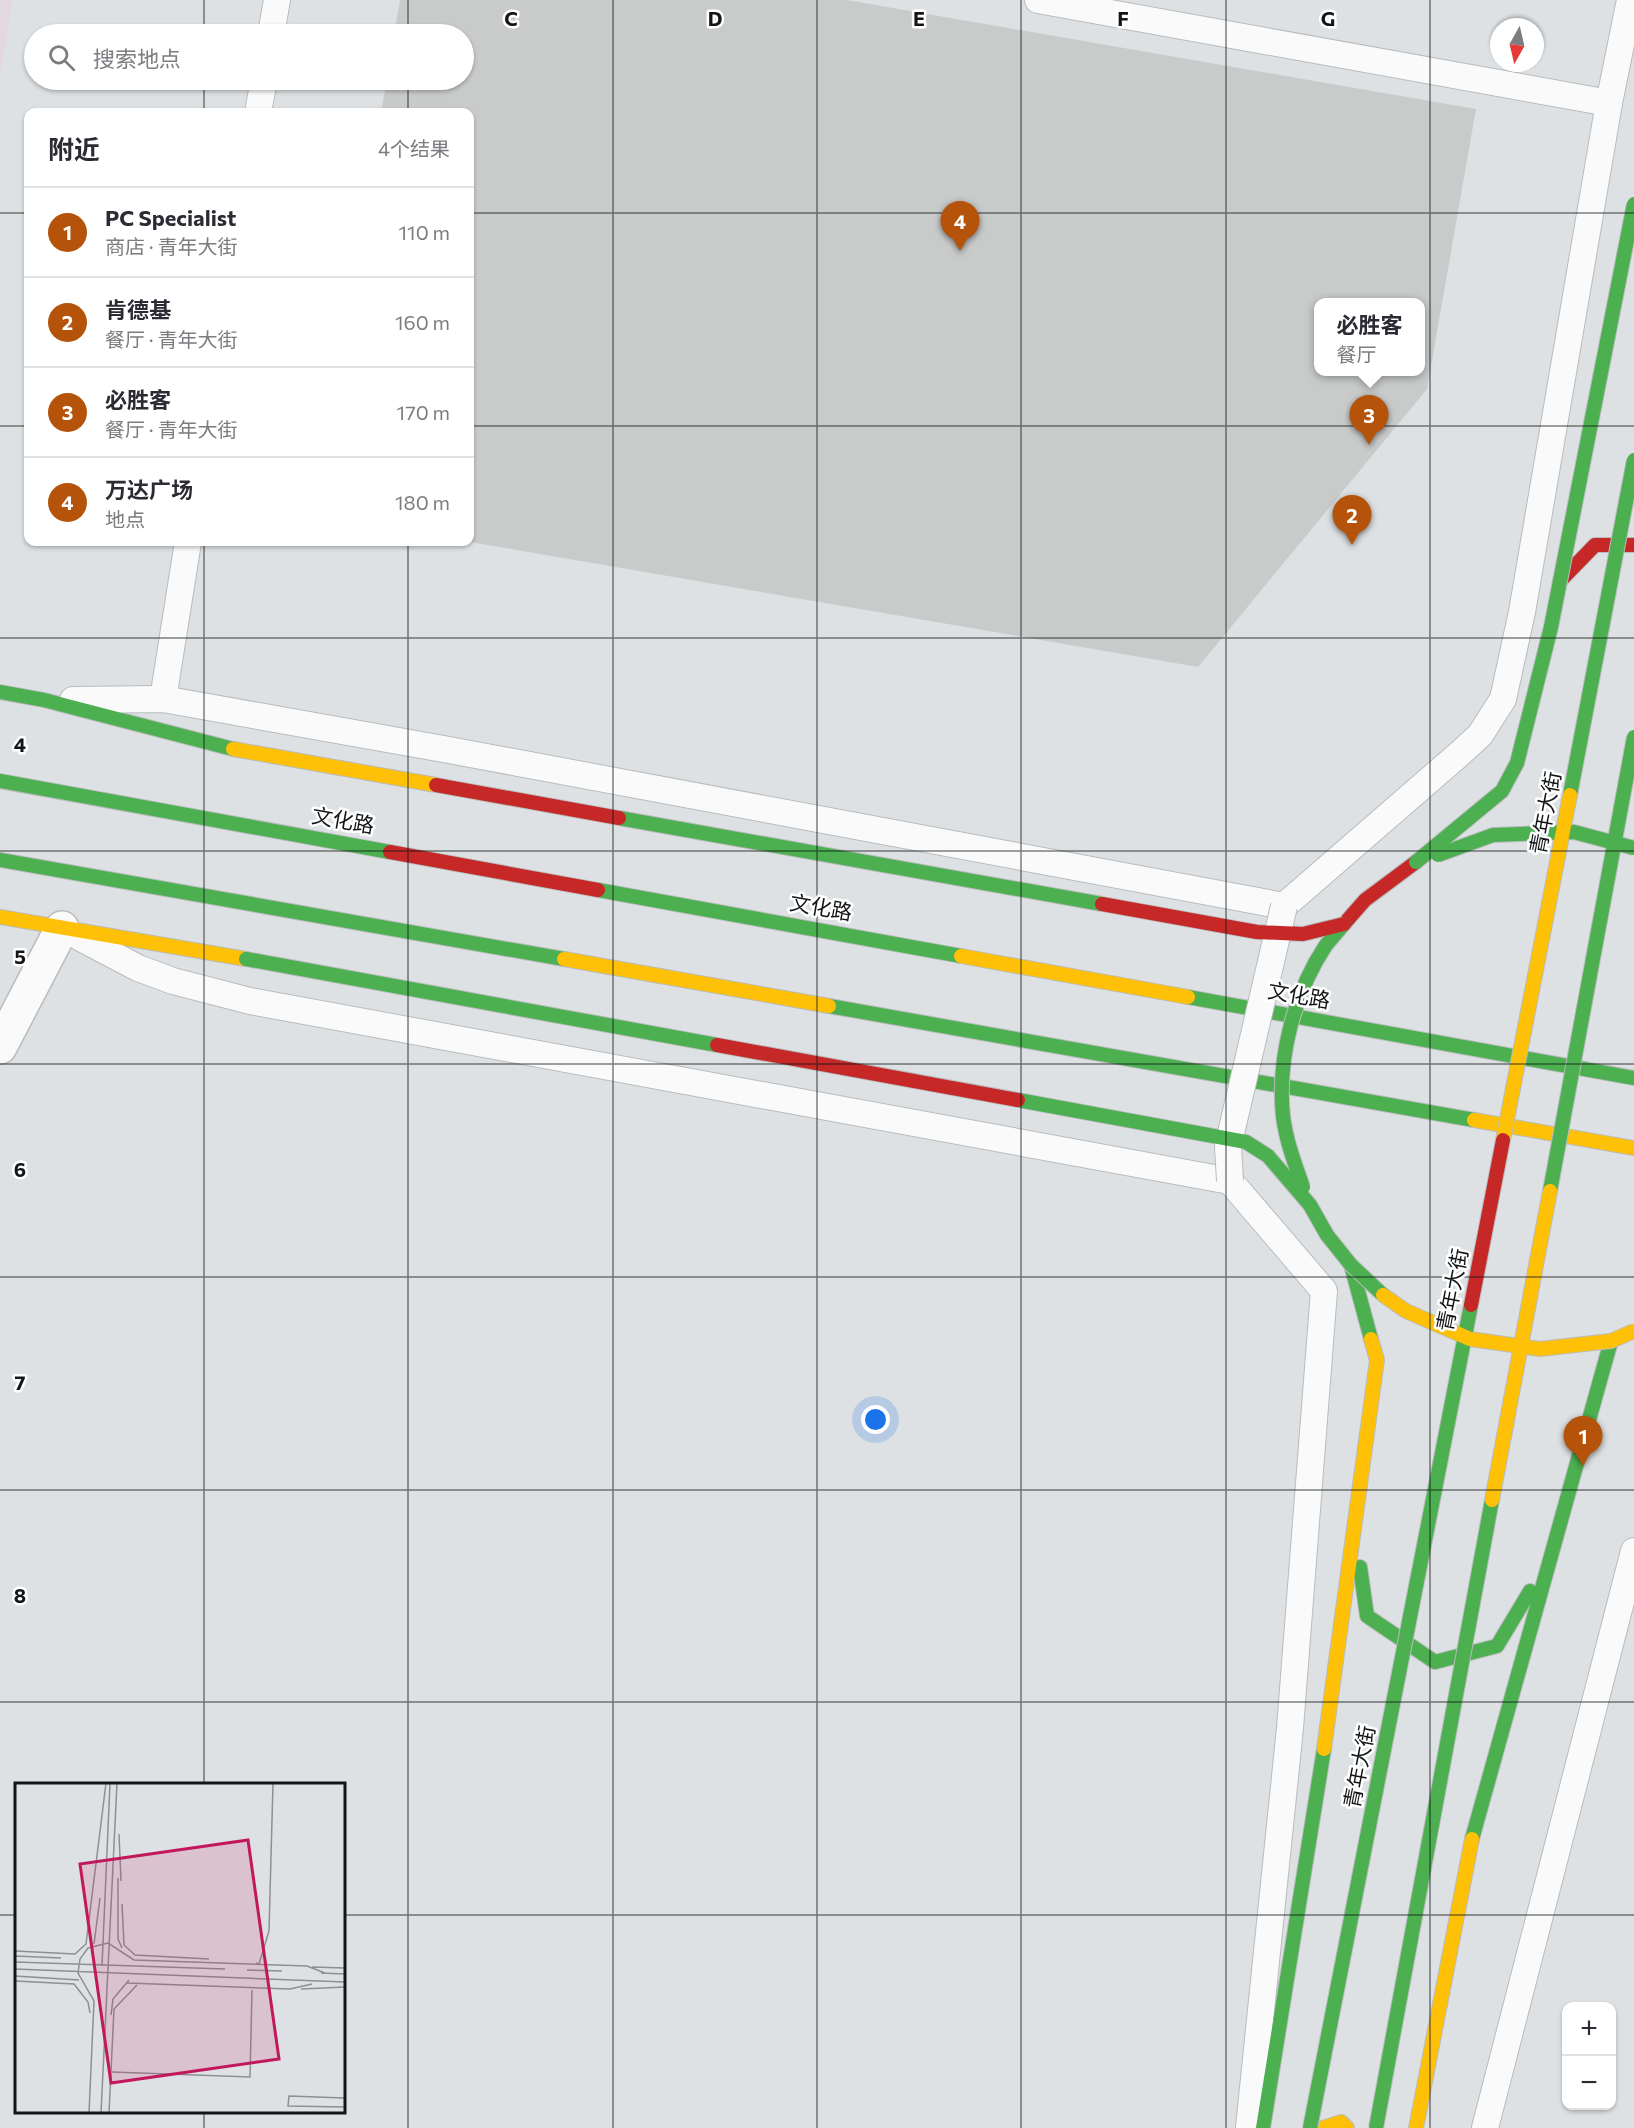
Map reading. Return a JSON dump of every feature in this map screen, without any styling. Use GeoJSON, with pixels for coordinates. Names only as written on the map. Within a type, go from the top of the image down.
{"type":"FeatureCollection","features":[{"type":"Feature","properties":{"kind":"main road"},"geometry":{"type":"LineString","coordinates":[[1634,204],[1560,581],[1527,728],[1516,763],[1502,791],[1416,862],[1365,900],[1324,948],[1296,1007],[1283,1071],[1283,1114],[1288,1145],[1310,1205],[1327,1235],[1351,1265],[1378,1291],[1406,1311],[1470,1339],[1540,1349],[1611,1341],[1634,1331]]}},
{"type":"Feature","properties":{"kind":"main road","name":"青年大街"},"geometry":{"type":"LineString","coordinates":[[1311,2128],[1634,460]]}},
{"type":"Feature","properties":{"kind":"main road"},"geometry":{"type":"LineString","coordinates":[[1560,581],[1595,544],[1634,545]]}},
{"type":"Feature","properties":{"kind":"main road"},"geometry":{"type":"LineString","coordinates":[[0,692],[44,700],[233,749],[1257,932],[1303,934],[1344,924]]}},
{"type":"Feature","properties":{"kind":"main road"},"geometry":{"type":"LineString","coordinates":[[1376,2128],[1634,736]]}},
{"type":"Feature","properties":{"kind":"main road","name":"文化路"},"geometry":{"type":"LineString","coordinates":[[0,781],[1634,1078]]}},
{"type":"Feature","properties":{"kind":"main road"},"geometry":{"type":"LineString","coordinates":[[1416,862],[1493,835],[1574,832],[1634,849]]}},
{"type":"Feature","properties":{"kind":"main road"},"geometry":{"type":"LineString","coordinates":[[0,860],[1634,1148]]}},
{"type":"Feature","properties":{"kind":"main road"},"geometry":{"type":"LineString","coordinates":[[0,917],[246,959],[1246,1142],[1269,1156],[1310,1205]]}},
{"type":"Feature","properties":{"kind":"main road"},"geometry":{"type":"LineString","coordinates":[[1263,2128],[1318,1794],[1377,1360],[1351,1265]]}},
{"type":"Feature","properties":{"kind":"main road"},"geometry":{"type":"LineString","coordinates":[[1416,2128],[1474,1830],[1611,1341]]}},
{"type":"Feature","properties":{"kind":"main road"},"geometry":{"type":"LineString","coordinates":[[1354,1526],[1367,1616],[1435,1662],[1497,1646],[1554,1548]]}},
{"type":"Feature","properties":{"kind":"main road"},"geometry":{"type":"LineString","coordinates":[[1323,2128],[1341,2122],[1347,2128]]}},
{"type":"Feature","properties":{"kind":"street"},"geometry":{"type":"LineString","coordinates":[[0,1047],[62,928]]}},
{"type":"Feature","properties":{"kind":"lane"},"geometry":{"type":"LineString","coordinates":[[273,24],[277,0]]}},
{"type":"Feature","properties":{"kind":"lane"},"geometry":{"type":"LineString","coordinates":[[1038,0],[1609,103]]}},
{"type":"Feature","properties":{"kind":"lane"},"geometry":{"type":"LineString","coordinates":[[1248,2128],[1290,1728],[1324,1291],[1230,1181],[1228,1146],[1284,906],[1480,735],[1503,699],[1522,612],[1609,103],[1630,0]]}},
{"type":"Feature","properties":{"kind":"lane"},"geometry":{"type":"LineString","coordinates":[[259,108],[262,90]]}},
{"type":"Feature","properties":{"kind":"lane"},"geometry":{"type":"LineString","coordinates":[[163,699],[188,546]]}},
{"type":"Feature","properties":{"kind":"lane"},"geometry":{"type":"LineString","coordinates":[[44,700],[163,699],[461,752],[1284,906]]}},
{"type":"Feature","properties":{"kind":"lane"},"geometry":{"type":"LineString","coordinates":[[62,928],[138,968],[173,981],[250,1001],[1230,1181]]}},
{"type":"Feature","properties":{"kind":"lane"},"geometry":{"type":"LineString","coordinates":[[1485,2128],[1634,1551]]}},
{"type":"Feature","properties":{"kind":"shaded area"},"geometry":{"type":"Polygon","coordinates":[[[0,0],[12,0],[0,78],[0,0]]]}},
{"type":"Feature","properties":{"kind":"building"},"geometry":{"type":"Polygon","coordinates":[[[400,0],[847,0],[1476,109],[1427,389],[1198,667],[474,543],[474,108],[382,108],[385,90],[474,90],[474,24],[396,24],[400,0]]]}},
{"type":"Feature","properties":{"kind":"traffic: fast"},"geometry":{"type":"LineString","coordinates":[[1416,862],[1502,791],[1517,763],[1551,627],[1634,204]]}},
{"type":"Feature","properties":{"kind":"traffic: fast"},"geometry":{"type":"LineString","coordinates":[[1570,795],[1634,460]]}},
{"type":"Feature","properties":{"kind":"traffic: fast"},"geometry":{"type":"LineString","coordinates":[[0,692],[44,700],[233,749]]}},
{"type":"Feature","properties":{"kind":"traffic: fast"},"geometry":{"type":"LineString","coordinates":[[1550,1191],[1634,737]]}},
{"type":"Feature","properties":{"kind":"traffic: fast"},"geometry":{"type":"LineString","coordinates":[[0,781],[390,852]]}},
{"type":"Feature","properties":{"kind":"traffic: fast"},"geometry":{"type":"LineString","coordinates":[[619,818],[1102,904]]}},
{"type":"Feature","properties":{"kind":"traffic: fast"},"geometry":{"type":"LineString","coordinates":[[1438,855],[1493,835],[1574,832],[1634,848]]}},
{"type":"Feature","properties":{"kind":"traffic: fast"},"geometry":{"type":"LineString","coordinates":[[0,860],[564,959]]}},
{"type":"Feature","properties":{"kind":"traffic: fast"},"geometry":{"type":"LineString","coordinates":[[598,890],[961,956]]}},
{"type":"Feature","properties":{"kind":"traffic: fast"},"geometry":{"type":"LineString","coordinates":[[1303,1187],[1284,1125],[1282,1094],[1286,1050],[1290,1027],[1305,984],[1326,945],[1344,924]]}},
{"type":"Feature","properties":{"kind":"traffic: fast"},"geometry":{"type":"LineString","coordinates":[[246,959],[717,1045]]}},
{"type":"Feature","properties":{"kind":"traffic: fast"},"geometry":{"type":"LineString","coordinates":[[1188,997],[1634,1078]]}},
{"type":"Feature","properties":{"kind":"traffic: fast"},"geometry":{"type":"LineString","coordinates":[[829,1006],[1474,1120]]}},
{"type":"Feature","properties":{"kind":"traffic: fast"},"geometry":{"type":"LineString","coordinates":[[1018,1100],[1246,1142],[1268,1156],[1310,1205],[1327,1235],[1351,1265],[1383,1295]]}},
{"type":"Feature","properties":{"kind":"traffic: fast"},"geometry":{"type":"LineString","coordinates":[[1351,1265],[1371,1339]]}},
{"type":"Feature","properties":{"kind":"traffic: fast"},"geometry":{"type":"LineString","coordinates":[[1310,2128],[1471,1305]]}},
{"type":"Feature","properties":{"kind":"traffic: fast"},"geometry":{"type":"LineString","coordinates":[[1472,1839],[1611,1341]]}},
{"type":"Feature","properties":{"kind":"traffic: fast"},"geometry":{"type":"LineString","coordinates":[[1376,2128],[1492,1500]]}},
{"type":"Feature","properties":{"kind":"traffic: fast"},"geometry":{"type":"LineString","coordinates":[[1360,1567],[1367,1616],[1435,1662],[1497,1646],[1530,1591]]}},
{"type":"Feature","properties":{"kind":"traffic: fast"},"geometry":{"type":"LineString","coordinates":[[1263,2128],[1324,1749]]}},
{"type":"Feature","properties":{"kind":"traffic: slow"},"geometry":{"type":"LineString","coordinates":[[233,749],[436,785]]}},
{"type":"Feature","properties":{"kind":"traffic: slow"},"geometry":{"type":"LineString","coordinates":[[1503,1140],[1570,795]]}},
{"type":"Feature","properties":{"kind":"traffic: slow"},"geometry":{"type":"LineString","coordinates":[[0,917],[246,959]]}},
{"type":"Feature","properties":{"kind":"traffic: slow"},"geometry":{"type":"LineString","coordinates":[[961,956],[1188,997]]}},
{"type":"Feature","properties":{"kind":"traffic: slow"},"geometry":{"type":"LineString","coordinates":[[564,959],[829,1006]]}},
{"type":"Feature","properties":{"kind":"traffic: slow"},"geometry":{"type":"LineString","coordinates":[[1474,1120],[1634,1148]]}},
{"type":"Feature","properties":{"kind":"traffic: slow"},"geometry":{"type":"LineString","coordinates":[[1492,1500],[1550,1191]]}},
{"type":"Feature","properties":{"kind":"traffic: slow"},"geometry":{"type":"LineString","coordinates":[[1383,1295],[1406,1311],[1470,1339],[1540,1349],[1611,1341],[1634,1331]]}},
{"type":"Feature","properties":{"kind":"traffic: slow"},"geometry":{"type":"LineString","coordinates":[[1324,1749],[1377,1360],[1371,1339]]}},
{"type":"Feature","properties":{"kind":"traffic: slow"},"geometry":{"type":"LineString","coordinates":[[1416,2128],[1472,1839]]}},
{"type":"Feature","properties":{"kind":"traffic: slow"},"geometry":{"type":"LineString","coordinates":[[1323,2128],[1341,2122],[1347,2128]]}},
{"type":"Feature","properties":{"kind":"traffic: jam"},"geometry":{"type":"LineString","coordinates":[[1560,581],[1595,545],[1634,545]]}},
{"type":"Feature","properties":{"kind":"traffic: jam"},"geometry":{"type":"LineString","coordinates":[[436,785],[619,818]]}},
{"type":"Feature","properties":{"kind":"traffic: jam"},"geometry":{"type":"LineString","coordinates":[[390,852],[598,890]]}},
{"type":"Feature","properties":{"kind":"traffic: jam"},"geometry":{"type":"LineString","coordinates":[[1344,924],[1365,900],[1416,862]]}},
{"type":"Feature","properties":{"kind":"traffic: jam"},"geometry":{"type":"LineString","coordinates":[[1102,904],[1257,932],[1303,934],[1344,924]]}},
{"type":"Feature","properties":{"kind":"traffic: jam"},"geometry":{"type":"LineString","coordinates":[[717,1045],[1018,1100]]}},
{"type":"Feature","properties":{"kind":"traffic: jam"},"geometry":{"type":"LineString","coordinates":[[1471,1305],[1503,1140]]}},
{"type":"Feature","properties":{"kind":"place","name":"万达广场"},"geometry":{"type":"Point","coordinates":[960,251]}},
{"type":"Feature","properties":{"kind":"place","name":"必胜客"},"geometry":{"type":"Point","coordinates":[1369,445]}},
{"type":"Feature","properties":{"kind":"place","name":"肯德基"},"geometry":{"type":"Point","coordinates":[1352,545]}},
{"type":"Feature","properties":{"kind":"place","name":"PC Specialist"},"geometry":{"type":"Point","coordinates":[1583,1466]}}]}
